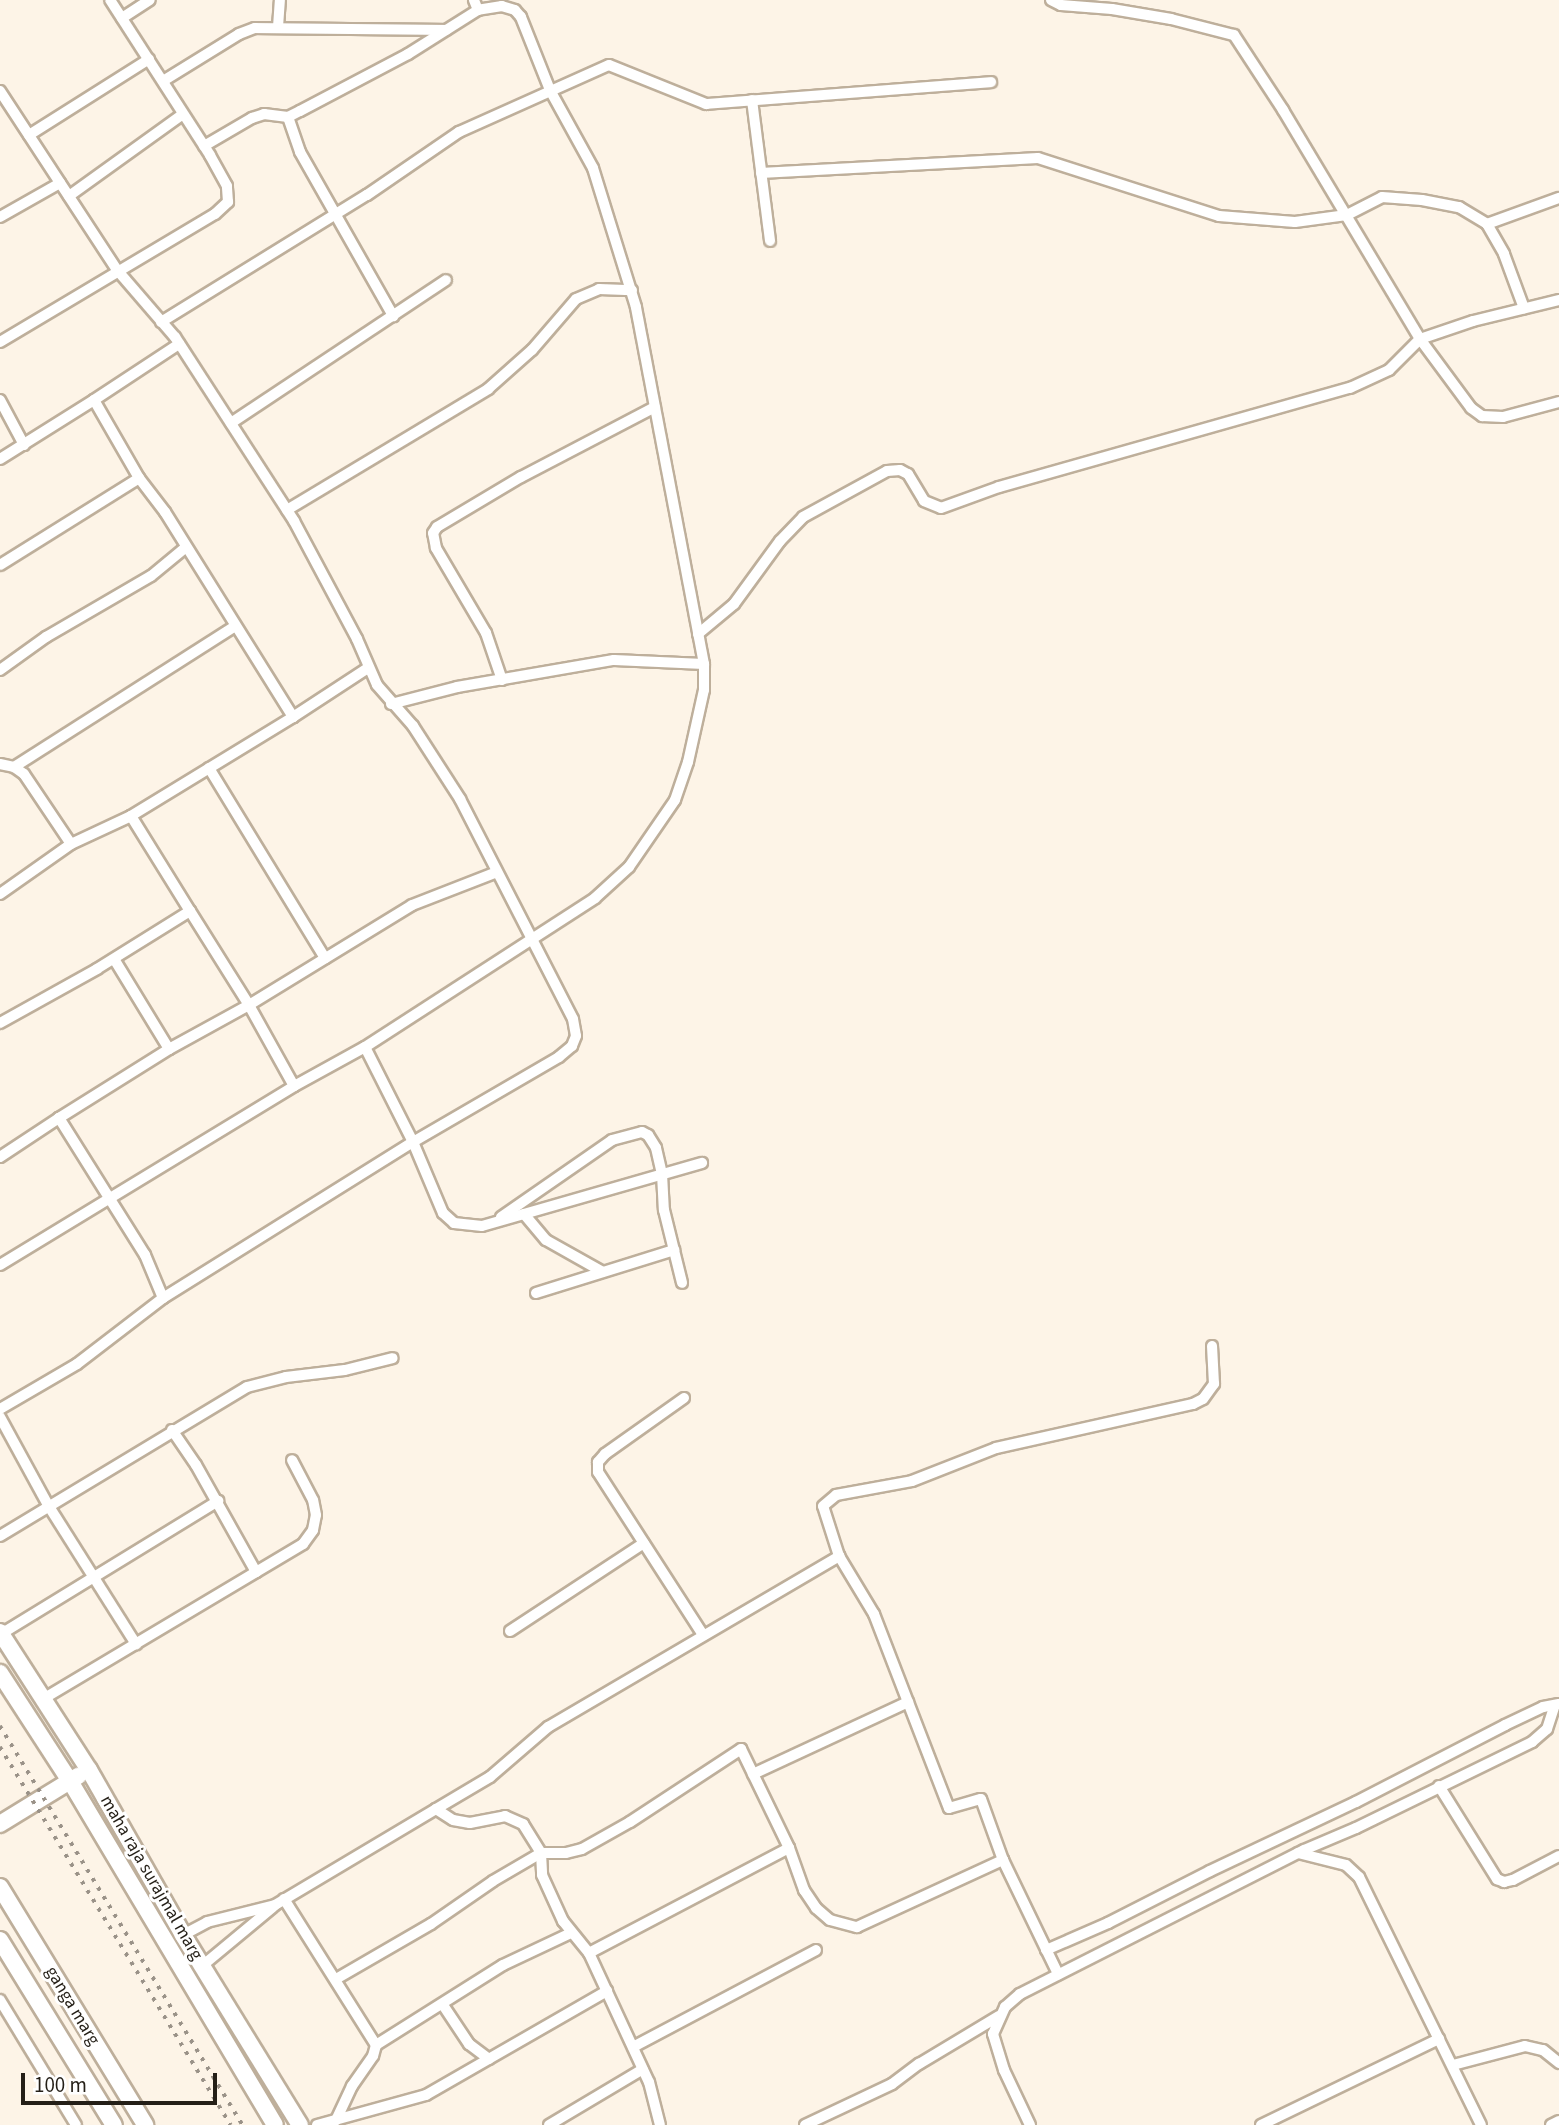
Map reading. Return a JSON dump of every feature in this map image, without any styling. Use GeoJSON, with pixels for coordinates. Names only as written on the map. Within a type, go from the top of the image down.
{"type":"FeatureCollection","features":[{"type":"Feature","properties":{"kind":"street"},"geometry":{"type":"LineString","coordinates":[[0,342],[228,202],[227,186],[204,146],[110,0]]}},
{"type":"Feature","properties":{"kind":"street"},"geometry":{"type":"LineString","coordinates":[[122,18],[150,0]]}},
{"type":"Feature","properties":{"kind":"street"},"geometry":{"type":"LineString","coordinates":[[278,27],[280,0]]}},
{"type":"Feature","properties":{"kind":"street"},"geometry":{"type":"LineString","coordinates":[[1051,0],[1061,5],[1112,9],[1171,19],[1225,30],[1234,35],[1347,215],[1420,340],[1457,392],[1482,416],[1503,417],[1559,402]]}},
{"type":"Feature","properties":{"kind":"street"},"geometry":{"type":"LineString","coordinates":[[0,1265],[295,1086],[365,1047],[529,938],[595,898],[629,867],[675,800],[698,722],[704,690],[704,664],[632,290],[593,168],[550,90],[521,17],[515,10],[502,6],[476,5],[449,30],[288,117],[264,114],[251,118],[204,146]]}},
{"type":"Feature","properties":{"kind":"street"},"geometry":{"type":"LineString","coordinates":[[163,82],[239,34],[256,28],[449,30]]}},
{"type":"Feature","properties":{"kind":"street"},"geometry":{"type":"LineString","coordinates":[[29,135],[149,59]]}},
{"type":"Feature","properties":{"kind":"street"},"geometry":{"type":"LineString","coordinates":[[161,322],[336,214],[459,132],[608,65],[706,104],[991,82]]}},
{"type":"Feature","properties":{"kind":"street"},"geometry":{"type":"LineString","coordinates":[[0,91],[118,271],[179,344],[287,510],[357,639],[368,668],[391,704],[413,726],[460,799],[529,938],[573,1018],[576,1036],[572,1046],[559,1057],[413,1142],[163,1298],[77,1364],[0,1409]]}},
{"type":"Feature","properties":{"kind":"street"},"geometry":{"type":"LineString","coordinates":[[752,100],[770,241]]}},
{"type":"Feature","properties":{"kind":"street"},"geometry":{"type":"LineString","coordinates":[[69,196],[183,114]]}},
{"type":"Feature","properties":{"kind":"street"},"geometry":{"type":"LineString","coordinates":[[288,117],[300,152],[393,316]]}},
{"type":"Feature","properties":{"kind":"street"},"geometry":{"type":"LineString","coordinates":[[761,173],[1038,158],[1219,216],[1295,222],[1347,215],[1382,197],[1392,195],[1459,207],[1487,224],[1504,254],[1524,308]]}},
{"type":"Feature","properties":{"kind":"street"},"geometry":{"type":"LineString","coordinates":[[0,217],[61,183]]}},
{"type":"Feature","properties":{"kind":"street"},"geometry":{"type":"LineString","coordinates":[[1487,224],[1559,198]]}},
{"type":"Feature","properties":{"kind":"street"},"geometry":{"type":"LineString","coordinates":[[231,423],[446,280]]}},
{"type":"Feature","properties":{"kind":"street"},"geometry":{"type":"LineString","coordinates":[[287,510],[488,389],[532,350],[576,299],[599,289],[632,290]]}},
{"type":"Feature","properties":{"kind":"street"},"geometry":{"type":"LineString","coordinates":[[698,634],[734,604],[780,541],[803,517],[887,471],[900,470],[908,474],[924,501],[941,508],[999,487],[1350,388],[1388,370],[1420,340],[1559,300]]}},
{"type":"Feature","properties":{"kind":"street"},"geometry":{"type":"LineString","coordinates":[[0,459],[179,344]]}},
{"type":"Feature","properties":{"kind":"street"},"geometry":{"type":"LineString","coordinates":[[0,400],[24,445]]}},
{"type":"Feature","properties":{"kind":"street"},"geometry":{"type":"LineString","coordinates":[[94,400],[139,478],[186,547],[293,717]]}},
{"type":"Feature","properties":{"kind":"street"},"geometry":{"type":"LineString","coordinates":[[502,680],[486,633],[436,548],[433,533],[437,527],[521,477],[655,407]]}},
{"type":"Feature","properties":{"kind":"street"},"geometry":{"type":"LineString","coordinates":[[0,565],[139,478]]}},
{"type":"Feature","properties":{"kind":"street"},"geometry":{"type":"LineString","coordinates":[[0,670],[46,637],[151,576],[186,547]]}},
{"type":"Feature","properties":{"kind":"street"},"geometry":{"type":"LineString","coordinates":[[14,766],[235,626]]}},
{"type":"Feature","properties":{"kind":"street"},"geometry":{"type":"LineString","coordinates":[[391,704],[457,687],[614,660],[704,664]]}},
{"type":"Feature","properties":{"kind":"street"},"geometry":{"type":"LineString","coordinates":[[0,894],[71,844],[131,816],[368,668]]}},
{"type":"Feature","properties":{"kind":"street"},"geometry":{"type":"LineString","coordinates":[[0,764],[14,766],[23,774],[71,844]]}},
{"type":"Feature","properties":{"kind":"street"},"geometry":{"type":"LineString","coordinates":[[209,768],[326,958]]}},
{"type":"Feature","properties":{"kind":"street"},"geometry":{"type":"LineString","coordinates":[[131,816],[249,1005],[295,1086]]}},
{"type":"Feature","properties":{"kind":"street"},"geometry":{"type":"LineString","coordinates":[[0,1157],[169,1049],[249,1005],[412,905],[497,872]]}},
{"type":"Feature","properties":{"kind":"street"},"geometry":{"type":"LineString","coordinates":[[0,1023],[114,959],[190,911]]}},
{"type":"Feature","properties":{"kind":"street"},"geometry":{"type":"LineString","coordinates":[[114,959],[169,1049]]}},
{"type":"Feature","properties":{"kind":"street"},"geometry":{"type":"LineString","coordinates":[[365,1047],[413,1142],[443,1213],[454,1223],[467,1227],[492,1223],[702,1163]]}},
{"type":"Feature","properties":{"kind":"street"},"geometry":{"type":"LineString","coordinates":[[59,1118],[145,1255],[163,1298]]}},
{"type":"Feature","properties":{"kind":"street"},"geometry":{"type":"LineString","coordinates":[[492,1223],[612,1140],[629,1133],[648,1135],[656,1147],[662,1174],[664,1210],[682,1283]]}},
{"type":"Feature","properties":{"kind":"street"},"geometry":{"type":"LineString","coordinates":[[524,1214],[546,1240],[603,1272]]}},
{"type":"Feature","properties":{"kind":"street"},"geometry":{"type":"LineString","coordinates":[[536,1293],[674,1250]]}},
{"type":"Feature","properties":{"kind":"street"},"geometry":{"type":"LineString","coordinates":[[1058,1975],[1003,1860],[981,1799],[949,1808],[874,1614],[838,1556],[823,1506],[836,1495],[912,1481],[996,1448],[1193,1404],[1203,1399],[1214,1384],[1212,1346]]}},
{"type":"Feature","properties":{"kind":"street"},"geometry":{"type":"LineString","coordinates":[[0,1536],[247,1387],[286,1377],[345,1370],[393,1357]]}},
{"type":"Feature","properties":{"kind":"street"},"geometry":{"type":"LineString","coordinates":[[684,1398],[598,1462],[603,1482],[703,1635]]}},
{"type":"Feature","properties":{"kind":"street"},"geometry":{"type":"LineString","coordinates":[[0,1417],[48,1505],[136,1644]]}},
{"type":"Feature","properties":{"kind":"street"},"geometry":{"type":"LineString","coordinates":[[172,1430],[218,1502],[256,1572]]}},
{"type":"Feature","properties":{"kind":"street"},"geometry":{"type":"LineString","coordinates":[[43,1699],[303,1544],[313,1530],[316,1516],[313,1500],[292,1460]]}},
{"type":"Feature","properties":{"kind":"street"},"geometry":{"type":"LineString","coordinates":[[1,1633],[218,1502]]}},
{"type":"Feature","properties":{"kind":"street"},"geometry":{"type":"LineString","coordinates":[[510,1631],[644,1543]]}},
{"type":"Feature","properties":{"kind":"street"},"geometry":{"type":"LineString","coordinates":[[202,1966],[280,1902],[490,1777],[548,1727],[838,1556]]}},
{"type":"Feature","properties":{"kind":"street","name":"maha raja surajmal marg"},"geometry":{"type":"LineString","coordinates":[[1,1633],[89,1770],[202,1966],[300,2125]]}},
{"type":"Feature","properties":{"kind":"street","name":"maha raja surajmal marg"},"geometry":{"type":"LineString","coordinates":[[0,1673],[70,1781],[275,2125]]}},
{"type":"Feature","properties":{"kind":"street"},"geometry":{"type":"LineString","coordinates":[[753,1774],[908,1702]]}},
{"type":"Feature","properties":{"kind":"street"},"geometry":{"type":"LineString","coordinates":[[805,2125],[892,2084],[919,2064],[999,2016],[1020,1994],[1298,1853],[1532,1742],[1547,1729],[1556,1706],[1543,1707],[1356,1802],[1046,1950]]}},
{"type":"Feature","properties":{"kind":"street"},"geometry":{"type":"LineString","coordinates":[[336,1979],[431,1924],[493,1881],[541,1853],[566,1853],[582,1849],[630,1822],[741,1749],[789,1848],[804,1890],[816,1908],[830,1920],[857,1927],[1003,1860]]}},
{"type":"Feature","properties":{"kind":"street"},"geometry":{"type":"LineString","coordinates":[[0,1825],[89,1770]]}},
{"type":"Feature","properties":{"kind":"street"},"geometry":{"type":"LineString","coordinates":[[1439,1786],[1497,1879],[1504,1882],[1513,1880],[1559,1856]]}},
{"type":"Feature","properties":{"kind":"street"},"geometry":{"type":"LineString","coordinates":[[436,1809],[453,1820],[470,1823],[495,1816],[523,1824],[541,1853],[542,1875],[563,1922],[589,1953],[643,2068],[660,2125]]}},
{"type":"Feature","properties":{"kind":"street"},"geometry":{"type":"LineString","coordinates":[[589,1953],[789,1848]]}},
{"type":"Feature","properties":{"kind":"street"},"geometry":{"type":"LineString","coordinates":[[1298,1853],[1346,1865],[1359,1877],[1481,2125]]}},
{"type":"Feature","properties":{"kind":"street","name":"ganga marg"},"geometry":{"type":"LineString","coordinates":[[0,1887],[145,2125]]}},
{"type":"Feature","properties":{"kind":"street"},"geometry":{"type":"LineString","coordinates":[[184,1935],[207,1922],[280,1902]]}},
{"type":"Feature","properties":{"kind":"street"},"geometry":{"type":"LineString","coordinates":[[280,1902],[336,1979],[376,2045]]}},
{"type":"Feature","properties":{"kind":"street"},"geometry":{"type":"LineString","coordinates":[[336,2121],[352,2086],[373,2056],[376,2045],[503,1965],[571,1933]]}},
{"type":"Feature","properties":{"kind":"street","name":"ganga marg"},"geometry":{"type":"LineString","coordinates":[[0,1940],[114,2125]]}},
{"type":"Feature","properties":{"kind":"street"},"geometry":{"type":"LineString","coordinates":[[633,2048],[816,1950]]}},
{"type":"Feature","properties":{"kind":"street"},"geometry":{"type":"LineString","coordinates":[[317,2125],[426,2095],[607,1991]]}},
{"type":"Feature","properties":{"kind":"street"},"geometry":{"type":"LineString","coordinates":[[0,2000],[76,2125]]}},
{"type":"Feature","properties":{"kind":"street"},"geometry":{"type":"LineString","coordinates":[[443,2005],[469,2044],[489,2059]]}},
{"type":"Feature","properties":{"kind":"street"},"geometry":{"type":"LineString","coordinates":[[999,2016],[993,2034],[996,2046],[1030,2125]]}},
{"type":"Feature","properties":{"kind":"street"},"geometry":{"type":"LineString","coordinates":[[1261,2125],[1439,2039]]}},
{"type":"Feature","properties":{"kind":"street"},"geometry":{"type":"LineString","coordinates":[[1453,2065],[1525,2046],[1543,2050],[1559,2063]]}},
{"type":"Feature","properties":{"kind":"street"},"geometry":{"type":"LineString","coordinates":[[549,2125],[643,2068]]}},
{"type":"Feature","properties":{"kind":"street"},"geometry":{"type":"LineString","coordinates":[[1551,2125],[1559,2121]]}},
{"type":"Feature","properties":{"kind":"railway"},"geometry":{"type":"LineString","coordinates":[[0,1726],[243,2125]]}},
{"type":"Feature","properties":{"kind":"railway"},"geometry":{"type":"LineString","coordinates":[[0,1747],[231,2125]]}}]}
